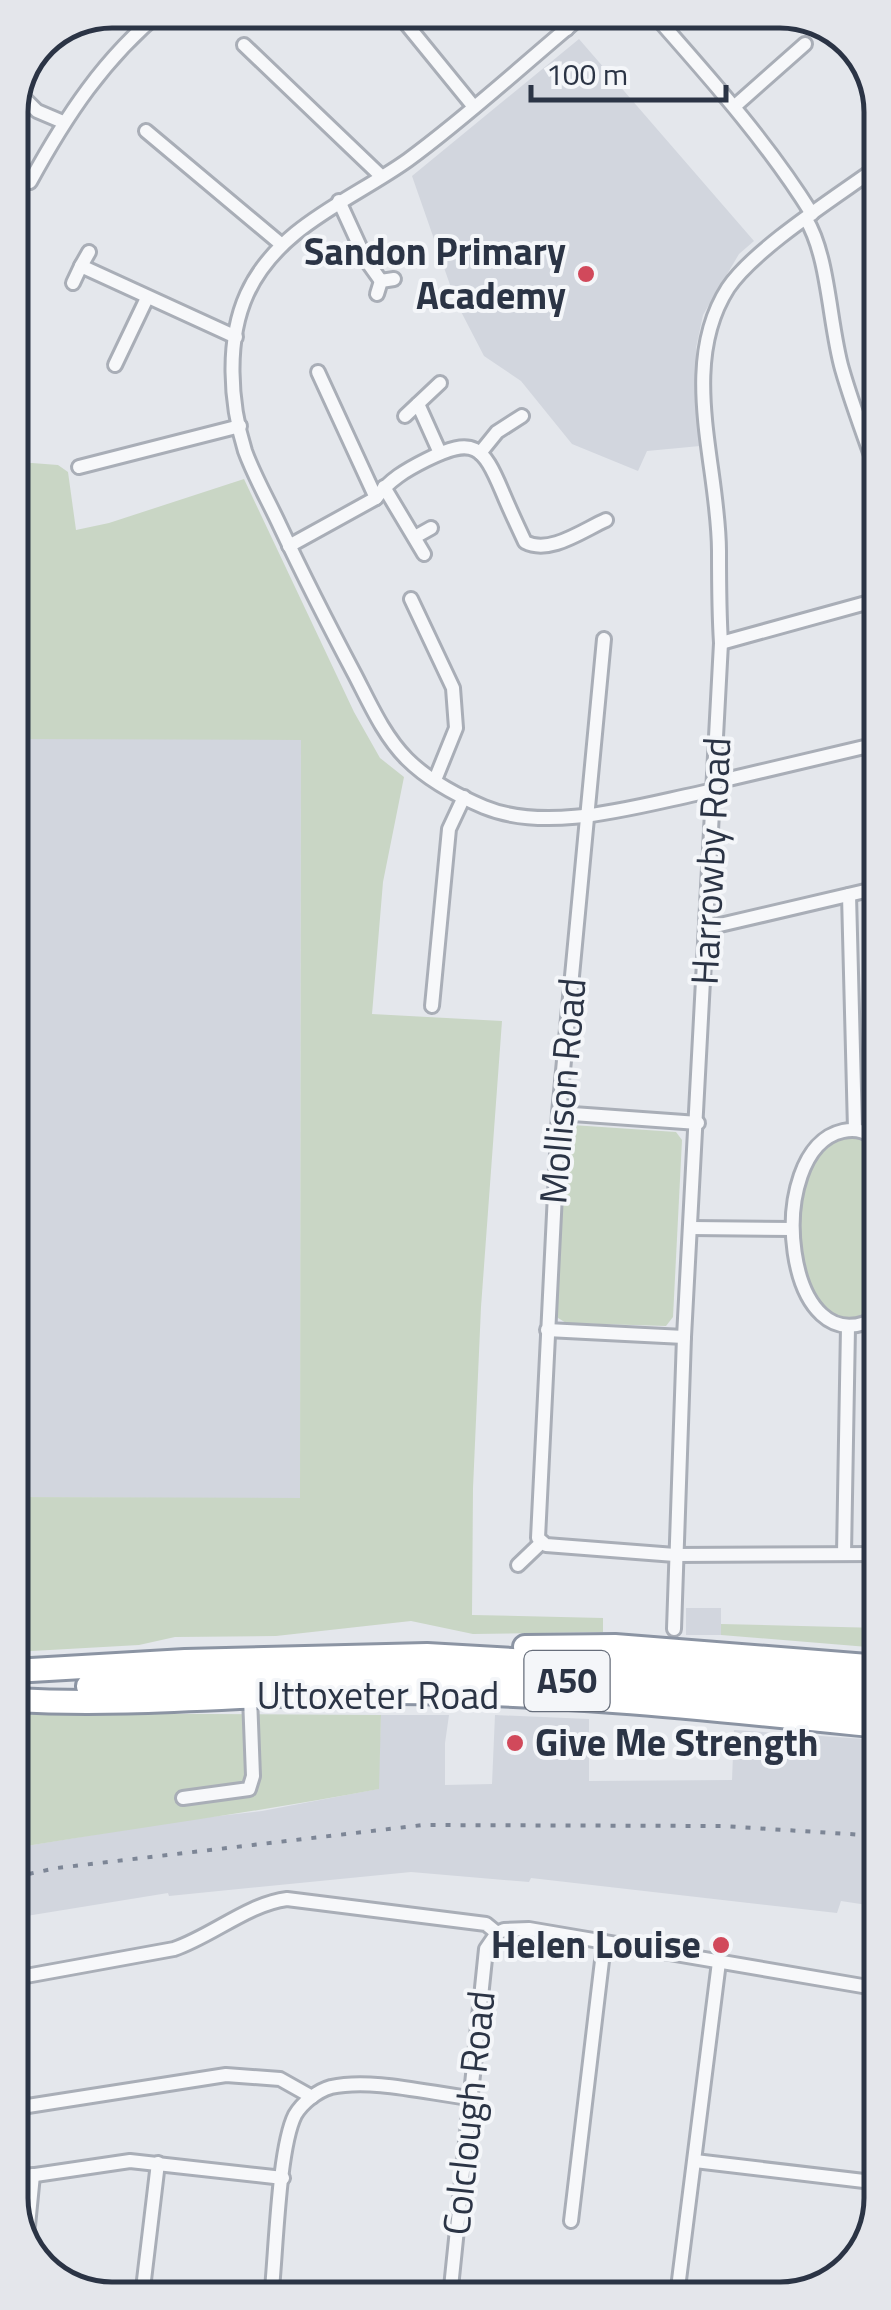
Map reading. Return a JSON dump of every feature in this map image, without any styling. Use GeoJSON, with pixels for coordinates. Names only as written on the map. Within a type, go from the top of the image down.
{"type":"FeatureCollection","features":[{"type":"Feature","properties":{"kind":"highway"},"geometry":{"type":"LineString","coordinates":[[427,1655],[535,1646],[615,1646],[864,1666]]}},
{"type":"Feature","properties":{"kind":"highway","name":"Uttoxeter Road"},"geometry":{"type":"LineString","coordinates":[[28,1670],[427,1655]]}},
{"type":"Feature","properties":{"kind":"highway","name":"A50"},"geometry":{"type":"LineString","coordinates":[[427,1655],[666,1668],[864,1704]]}},
{"type":"Feature","properties":{"kind":"highway","name":"A50"},"geometry":{"type":"LineString","coordinates":[[28,1689],[422,1673],[599,1682],[864,1706]]}},
{"type":"Feature","properties":{"kind":"highway","name":"Uttoxeter Road"},"geometry":{"type":"LineString","coordinates":[[28,1700],[378,1692],[864,1707]]}},
{"type":"Feature","properties":{"kind":"street"},"geometry":{"type":"LineString","coordinates":[[30,182],[63,122],[98,72],[144,28]]}},
{"type":"Feature","properties":{"kind":"street"},"geometry":{"type":"LineString","coordinates":[[410,28],[474,107]]}},
{"type":"Feature","properties":{"kind":"street"},"geometry":{"type":"LineString","coordinates":[[567,28],[407,161],[339,202],[282,245],[248,294],[236,336],[232,381],[245,450],[289,546],[385,731],[407,759],[434,780],[486,808],[547,819],[588,815],[864,748]]}},
{"type":"Feature","properties":{"kind":"street"},"geometry":{"type":"LineString","coordinates":[[666,28],[735,106],[789,176],[809,216],[821,256],[842,369],[864,434]]}},
{"type":"Feature","properties":{"kind":"street"},"geometry":{"type":"LineString","coordinates":[[244,44],[382,176]]}},
{"type":"Feature","properties":{"kind":"street"},"geometry":{"type":"LineString","coordinates":[[735,106],[805,44]]}},
{"type":"Feature","properties":{"kind":"street"},"geometry":{"type":"LineString","coordinates":[[28,102],[63,122]]}},
{"type":"Feature","properties":{"kind":"street"},"geometry":{"type":"LineString","coordinates":[[146,131],[282,245]]}},
{"type":"Feature","properties":{"kind":"street","name":"Harrowby Road"},"geometry":{"type":"LineString","coordinates":[[674,1629],[684,1337],[720,643],[719,551],[704,368],[710,331],[728,288],[763,253],[864,177]]}},
{"type":"Feature","properties":{"kind":"street"},"geometry":{"type":"LineString","coordinates":[[339,202],[366,260],[384,285]]}},
{"type":"Feature","properties":{"kind":"street"},"geometry":{"type":"LineString","coordinates":[[73,283],[88,252]]}},
{"type":"Feature","properties":{"kind":"street"},"geometry":{"type":"LineString","coordinates":[[81,266],[236,336]]}},
{"type":"Feature","properties":{"kind":"street"},"geometry":{"type":"LineString","coordinates":[[115,365],[147,298]]}},
{"type":"Feature","properties":{"kind":"street"},"geometry":{"type":"LineString","coordinates":[[318,372],[380,493],[424,554]]}},
{"type":"Feature","properties":{"kind":"street"},"geometry":{"type":"LineString","coordinates":[[405,416],[440,383]]}},
{"type":"Feature","properties":{"kind":"street"},"geometry":{"type":"LineString","coordinates":[[418,404],[440,453]]}},
{"type":"Feature","properties":{"kind":"street"},"geometry":{"type":"LineString","coordinates":[[480,453],[497,432],[522,416]]}},
{"type":"Feature","properties":{"kind":"street"},"geometry":{"type":"LineString","coordinates":[[79,467],[240,426]]}},
{"type":"Feature","properties":{"kind":"street"},"geometry":{"type":"LineString","coordinates":[[289,546],[380,493],[404,470],[456,448],[488,457],[525,542],[532,546],[546,547],[606,520]]}},
{"type":"Feature","properties":{"kind":"street"},"geometry":{"type":"LineString","coordinates":[[415,537],[431,528]]}},
{"type":"Feature","properties":{"kind":"street"},"geometry":{"type":"LineString","coordinates":[[410,599],[453,688],[456,728],[434,780]]}},
{"type":"Feature","properties":{"kind":"street"},"geometry":{"type":"LineString","coordinates":[[720,643],[864,604]]}},
{"type":"Feature","properties":{"kind":"street","name":"Mollison Road"},"geometry":{"type":"LineString","coordinates":[[541,1543],[538,1538],[559,1113],[604,638]]}},
{"type":"Feature","properties":{"kind":"street"},"geometry":{"type":"LineString","coordinates":[[432,1006],[448,828],[464,797]]}},
{"type":"Feature","properties":{"kind":"street"},"geometry":{"type":"LineString","coordinates":[[707,928],[864,891]]}},
{"type":"Feature","properties":{"kind":"street"},"geometry":{"type":"LineString","coordinates":[[849,895],[854,1129]]}},
{"type":"Feature","properties":{"kind":"street"},"geometry":{"type":"LineString","coordinates":[[559,1113],[698,1123]]}},
{"type":"Feature","properties":{"kind":"street"},"geometry":{"type":"LineString","coordinates":[[864,1134],[854,1129],[836,1132],[814,1150],[794,1199],[792,1229],[798,1268],[810,1301],[830,1322],[848,1327],[864,1325]]}},
{"type":"Feature","properties":{"kind":"street"},"geometry":{"type":"LineString","coordinates":[[691,1228],[792,1229]]}},
{"type":"Feature","properties":{"kind":"street"},"geometry":{"type":"LineString","coordinates":[[844,1554],[848,1327]]}},
{"type":"Feature","properties":{"kind":"street"},"geometry":{"type":"LineString","coordinates":[[547,1330],[684,1337]]}},
{"type":"Feature","properties":{"kind":"street"},"geometry":{"type":"LineString","coordinates":[[518,1564],[541,1543],[676,1556],[864,1554]]}},
{"type":"Feature","properties":{"kind":"street"},"geometry":{"type":"LineString","coordinates":[[183,1798],[249,1789],[253,1776],[242,1697]]}},
{"type":"Feature","properties":{"kind":"street"},"geometry":{"type":"LineString","coordinates":[[28,1975],[174,1949],[272,1901],[287,1899],[486,1924],[497,1933],[529,1929],[864,1986]]}},
{"type":"Feature","properties":{"kind":"street","name":"Colclough Road"},"geometry":{"type":"LineString","coordinates":[[451,2282],[486,1948],[497,1933]]}},
{"type":"Feature","properties":{"kind":"street"},"geometry":{"type":"LineString","coordinates":[[571,2221],[604,1944]]}},
{"type":"Feature","properties":{"kind":"street"},"geometry":{"type":"LineString","coordinates":[[679,2282],[719,1962]]}},
{"type":"Feature","properties":{"kind":"street"},"geometry":{"type":"LineString","coordinates":[[28,2106],[226,2076],[280,2078],[312,2096]]}},
{"type":"Feature","properties":{"kind":"street"},"geometry":{"type":"LineString","coordinates":[[273,2282],[291,2126],[297,2111],[312,2096],[330,2088],[378,2086],[468,2098]]}},
{"type":"Feature","properties":{"kind":"street"},"geometry":{"type":"LineString","coordinates":[[28,2176],[130,2162],[283,2178]]}},
{"type":"Feature","properties":{"kind":"street"},"geometry":{"type":"LineString","coordinates":[[695,2162],[864,2182]]}},
{"type":"Feature","properties":{"kind":"street"},"geometry":{"type":"LineString","coordinates":[[144,2280],[158,2163]]}},
{"type":"Feature","properties":{"kind":"street"},"geometry":{"type":"LineString","coordinates":[[29,2215],[33,2175]]}},
{"type":"Feature","properties":{"kind":"shaded area","name":"Sandon Primary Academy"},"geometry":{"type":"Polygon","coordinates":[[[579,39],[754,241],[739,254],[703,315],[696,348],[700,446],[647,451],[638,471],[572,444],[521,381],[484,356],[456,302],[412,176],[579,39]]]}},
{"type":"Feature","properties":{"kind":"shaded area"},"geometry":{"type":"Polygon","coordinates":[[[28,739],[301,739],[300,1499],[28,1497],[28,739]]]}},
{"type":"Feature","properties":{"kind":"shaded area"},"geometry":{"type":"Polygon","coordinates":[[[686,1608],[721,1608],[721,1635],[686,1635],[686,1608]]]}},
{"type":"Feature","properties":{"kind":"shaded area"},"geometry":{"type":"Polygon","coordinates":[[[381,1715],[449,1715],[445,1785],[492,1784],[495,1715],[589,1719],[589,1781],[732,1780],[734,1730],[864,1739],[864,1905],[841,1901],[837,1913],[531,1878],[529,1882],[411,1872],[169,1896],[168,1893],[28,1916],[28,1846],[262,1811],[378,1789],[381,1715]]]}},
{"type":"Feature","properties":{"kind":"green space"},"geometry":{"type":"Polygon","coordinates":[[[28,463],[58,465],[68,472],[76,530],[244,479],[354,712],[380,758],[404,777],[383,882],[372,1014],[502,1021],[481,1307],[472,1615],[603,1618],[603,1632],[473,1634],[411,1621],[276,1636],[175,1637],[139,1645],[28,1651],[28,1497],[300,1498],[301,740],[28,739],[28,463]]]}},
{"type":"Feature","properties":{"kind":"green space"},"geometry":{"type":"Polygon","coordinates":[[[572,1125],[676,1132],[682,1140],[673,1317],[666,1326],[566,1323],[555,1316],[564,1133],[572,1125]]]}},
{"type":"Feature","properties":{"kind":"green space"},"geometry":{"type":"Polygon","coordinates":[[[851,1136],[864,1138],[864,1317],[851,1321],[822,1307],[810,1289],[798,1240],[805,1185],[815,1162],[830,1145],[851,1136]]]}},
{"type":"Feature","properties":{"kind":"green space"},"geometry":{"type":"Polygon","coordinates":[[[721,1624],[864,1628],[864,1647],[721,1635],[721,1624]]]}},
{"type":"Feature","properties":{"kind":"green space"},"geometry":{"type":"Polygon","coordinates":[[[28,1713],[381,1715],[379,1789],[28,1846],[28,1713]]]}},
{"type":"Feature","properties":{"kind":"railway"},"geometry":{"type":"LineString","coordinates":[[28,1874],[423,1825],[722,1826],[864,1835]]}},
{"type":"Feature","properties":{"kind":"place","name":"Sandon Primary Academy"},"geometry":{"type":"Point","coordinates":[586,274]}},
{"type":"Feature","properties":{"kind":"place","name":"Give Me Strength"},"geometry":{"type":"Point","coordinates":[515,1743]}},
{"type":"Feature","properties":{"kind":"place","name":"Helen Louise"},"geometry":{"type":"Point","coordinates":[721,1945]}}]}
